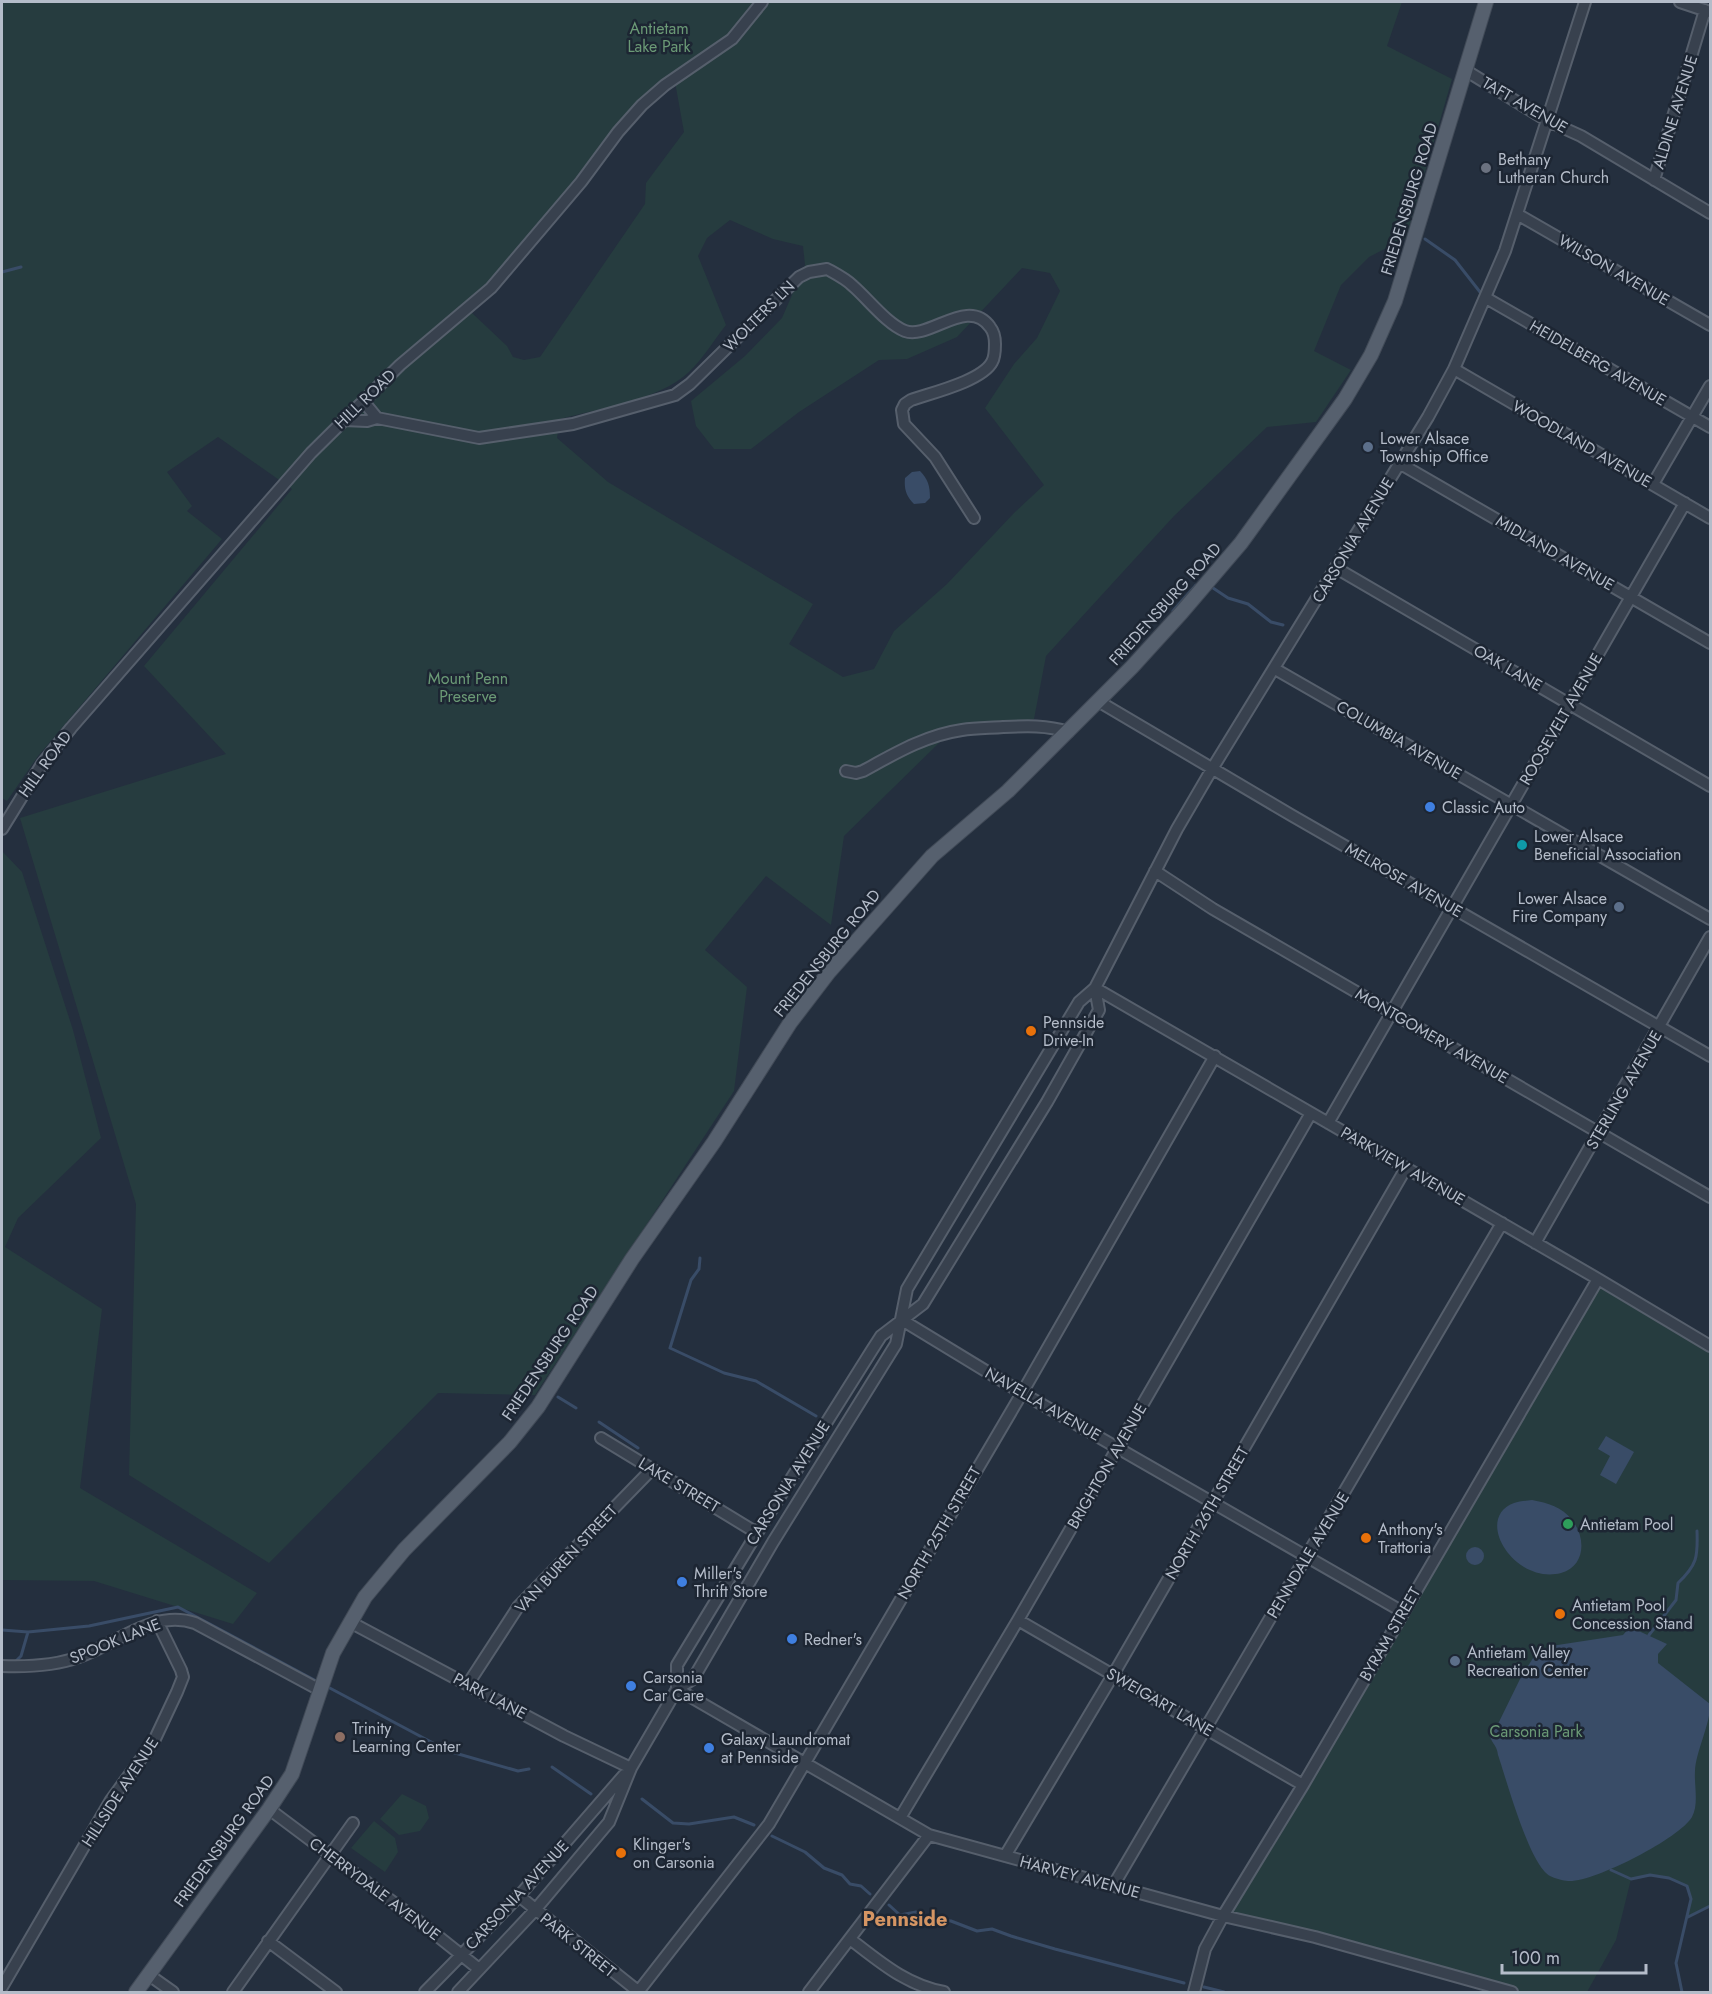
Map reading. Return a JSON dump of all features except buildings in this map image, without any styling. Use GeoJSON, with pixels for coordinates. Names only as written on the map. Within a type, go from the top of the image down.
{"type":"FeatureCollection","features":[{"type":"Feature","properties":{"kind":"main road","name":"FRIEDENSBURG ROAD"},"geometry":{"type":"LineString","coordinates":[[136,1992],[269,1809],[291,1774],[333,1653],[350,1622],[381,1576],[510,1442],[538,1407],[632,1259],[714,1142],[790,1023],[829,972],[932,856],[1008,791],[1175,620],[1241,543],[1345,399],[1362,371],[1395,301],[1486,2]]}},
{"type":"Feature","properties":{"kind":"street","name":"HILL ROAD"},"geometry":{"type":"LineString","coordinates":[[2,830],[42,764],[71,728],[273,495],[344,420],[408,358],[491,288],[581,182],[618,132],[642,105],[670,82],[732,39],[762,2]]}},
{"type":"Feature","properties":{"kind":"street","name":"CARSONIA AVENUE"},"geometry":{"type":"LineString","coordinates":[[458,1992],[535,1910],[609,1822],[631,1768],[677,1689],[693,1679],[773,1542],[896,1344],[907,1289],[1079,1002],[1095,988],[1155,871],[1212,769],[1428,417],[1454,369],[1486,298],[1517,214],[1585,2]]}},
{"type":"Feature","properties":{"kind":"street"},"geometry":{"type":"LineString","coordinates":[[1680,2],[1708,11]]}},
{"type":"Feature","properties":{"kind":"street","name":"ALDINE AVENUE"},"geometry":{"type":"LineString","coordinates":[[1654,180],[1708,11]]}},
{"type":"Feature","properties":{"kind":"street","name":"TAFT AVENUE"},"geometry":{"type":"LineString","coordinates":[[1465,70],[1548,121],[1581,136],[1710,213]]}},
{"type":"Feature","properties":{"kind":"street","name":"WILSON AVENUE"},"geometry":{"type":"LineString","coordinates":[[1517,214],[1710,325]]}},
{"type":"Feature","properties":{"kind":"street","name":"WOLTERS LN"},"geometry":{"type":"LineString","coordinates":[[377,418],[479,438],[573,424],[675,395],[690,384],[799,277],[827,269],[851,284],[893,324],[906,332],[920,331],[967,316],[978,318],[989,326],[994,334],[995,352],[992,364],[987,369],[968,380],[911,400],[904,404],[902,410],[904,424],[935,457],[974,518]]}},
{"type":"Feature","properties":{"kind":"street","name":"HEIDELBERG AVENUE"},"geometry":{"type":"LineString","coordinates":[[1486,298],[1710,427]]}},
{"type":"Feature","properties":{"kind":"street","name":"WOODLAND AVENUE"},"geometry":{"type":"LineString","coordinates":[[1454,369],[1710,518]]}},
{"type":"Feature","properties":{"kind":"street"},"geometry":{"type":"LineString","coordinates":[[1653,484],[1710,386]]}},
{"type":"Feature","properties":{"kind":"street"},"geometry":{"type":"LineString","coordinates":[[344,420],[367,421],[377,418],[363,401]]}},
{"type":"Feature","properties":{"kind":"street","name":"MIDLAND AVENUE"},"geometry":{"type":"LineString","coordinates":[[1399,463],[1710,643]]}},
{"type":"Feature","properties":{"kind":"street","name":"ROOSEVELT AVENUE"},"geometry":{"type":"LineString","coordinates":[[1328,1123],[1685,503]]}},
{"type":"Feature","properties":{"kind":"street","name":"OAK LANE"},"geometry":{"type":"LineString","coordinates":[[1336,568],[1710,786]]}},
{"type":"Feature","properties":{"kind":"street","name":"COLUMBIA AVENUE"},"geometry":{"type":"LineString","coordinates":[[1275,669],[1710,920]]}},
{"type":"Feature","properties":{"kind":"street","name":"MELROSE AVENUE"},"geometry":{"type":"LineString","coordinates":[[1098,701],[1710,1056]]}},
{"type":"Feature","properties":{"kind":"street"},"geometry":{"type":"LineString","coordinates":[[846,771],[856,773],[863,771],[909,746],[961,730],[1020,726],[1052,727],[1068,732]]}},
{"type":"Feature","properties":{"kind":"street","name":"MONTGOMERY AVENUE"},"geometry":{"type":"LineString","coordinates":[[1155,871],[1213,909],[1710,1197]]}},
{"type":"Feature","properties":{"kind":"street","name":"STERLING AVENUE"},"geometry":{"type":"LineString","coordinates":[[1535,1243],[1710,937]]}},
{"type":"Feature","properties":{"kind":"street","name":"CARSONIA AVENUE"},"geometry":{"type":"LineString","coordinates":[[677,1689],[677,1665],[881,1336],[923,1304],[1047,1102],[1099,1010],[1095,988]]}},
{"type":"Feature","properties":{"kind":"street","name":"PARKVIEW AVENUE"},"geometry":{"type":"LineString","coordinates":[[1095,988],[1710,1346]]}},
{"type":"Feature","properties":{"kind":"street","name":"NORTH 25TH STREET"},"geometry":{"type":"LineString","coordinates":[[639,1992],[768,1824],[1022,1393],[1215,1056]]}},
{"type":"Feature","properties":{"kind":"street","name":"BRIGHTON AVENUE"},"geometry":{"type":"LineString","coordinates":[[900,1818],[1018,1620],[1311,1113]]}},
{"type":"Feature","properties":{"kind":"street","name":"NORTH 26TH STREET"},"geometry":{"type":"LineString","coordinates":[[1005,1856],[1113,1675],[1406,1168]]}},
{"type":"Feature","properties":{"kind":"street","name":"PENNDALE AVENUE"},"geometry":{"type":"LineString","coordinates":[[1113,1886],[1502,1223]]}},
{"type":"Feature","properties":{"kind":"street","name":"BYRAM STREET"},"geometry":{"type":"LineString","coordinates":[[1194,1992],[1205,1949],[1223,1916],[1303,1785],[1598,1279]]}},
{"type":"Feature","properties":{"kind":"street","name":"NAVELLA AVENUE"},"geometry":{"type":"LineString","coordinates":[[902,1320],[1022,1393],[1403,1612]]}},
{"type":"Feature","properties":{"kind":"street","name":"LAKE STREET"},"geometry":{"type":"LineString","coordinates":[[601,1438],[757,1533]]}},
{"type":"Feature","properties":{"kind":"street","name":"VAN BUREN STREET"},"geometry":{"type":"LineString","coordinates":[[468,1684],[518,1606],[652,1469]]}},
{"type":"Feature","properties":{"kind":"street","name":"SPOOK LANE"},"geometry":{"type":"LineString","coordinates":[[2,1666],[31,1666],[68,1661],[157,1621],[174,1619],[195,1623],[320,1690]]}},
{"type":"Feature","properties":{"kind":"street","name":"SWEIGART LANE"},"geometry":{"type":"LineString","coordinates":[[1018,1620],[1303,1785]]}},
{"type":"Feature","properties":{"kind":"street","name":"HILLSIDE AVENUE"},"geometry":{"type":"LineString","coordinates":[[2,1987],[111,1800],[147,1754],[177,1692],[183,1677],[157,1621]]}},
{"type":"Feature","properties":{"kind":"street","name":"PARK LANE"},"geometry":{"type":"LineString","coordinates":[[350,1622],[564,1736],[631,1768]]}},
{"type":"Feature","properties":{"kind":"street","name":"HARVEY AVENUE"},"geometry":{"type":"LineString","coordinates":[[677,1689],[928,1835],[1223,1916],[1315,1937],[1512,1992]]}},
{"type":"Feature","properties":{"kind":"street","name":"CARSONIA AVENUE"},"geometry":{"type":"LineString","coordinates":[[425,1992],[519,1896],[631,1768]]}},
{"type":"Feature","properties":{"kind":"street","name":"CHERRYDALE AVENUE"},"geometry":{"type":"LineString","coordinates":[[269,1809],[479,1969]]}},
{"type":"Feature","properties":{"kind":"street"},"geometry":{"type":"LineString","coordinates":[[233,1992],[353,1823]]}},
{"type":"Feature","properties":{"kind":"street"},"geometry":{"type":"LineString","coordinates":[[809,1992],[928,1835]]}},
{"type":"Feature","properties":{"kind":"street","name":"PARK STREET"},"geometry":{"type":"LineString","coordinates":[[519,1896],[639,1992]]}},
{"type":"Feature","properties":{"kind":"street"},"geometry":{"type":"LineString","coordinates":[[850,1939],[893,1972],[924,1988],[943,1992]]}},
{"type":"Feature","properties":{"kind":"street"},"geometry":{"type":"LineString","coordinates":[[268,1941],[336,1992]]}},
{"type":"Feature","properties":{"kind":"street"},"geometry":{"type":"LineString","coordinates":[[149,1975],[173,1992]]}},
{"type":"Feature","properties":{"kind":"green space"},"geometry":{"type":"Polygon","coordinates":[[[2,2],[1402,2],[1387,46],[1452,79],[1406,238],[1369,257],[1341,285],[1314,351],[1351,370],[1316,422],[1267,427],[1174,516],[1046,656],[1034,719],[942,740],[844,836],[831,925],[766,876],[705,950],[747,987],[734,1091],[535,1395],[438,1393],[269,1563],[129,1475],[136,1204],[20,818],[226,754],[144,666],[292,489],[218,437],[167,472],[192,506],[187,511],[222,539],[38,756],[7,801],[2,798],[2,2]],[[675,82],[645,107],[558,218],[472,313],[507,346],[513,357],[524,360],[540,357],[645,204],[646,183],[684,132],[675,82]],[[730,220],[707,238],[698,256],[726,325],[704,355],[689,372],[661,390],[628,402],[560,419],[557,438],[608,482],[813,604],[789,644],[843,677],[874,669],[894,631],[947,584],[1014,513],[1044,485],[985,408],[1014,364],[1037,338],[1060,291],[1050,273],[1022,268],[957,337],[907,359],[879,360],[799,412],[751,449],[714,449],[696,426],[691,401],[745,356],[782,318],[805,265],[803,246],[773,239],[730,220]]]}},
{"type":"Feature","properties":{"kind":"green space"},"geometry":{"type":"Polygon","coordinates":[[[2,851],[22,872],[73,1030],[101,1138],[18,1218],[5,1247],[102,1309],[80,1488],[257,1593],[233,1624],[94,1581],[2,1580],[2,851]]]}},
{"type":"Feature","properties":{"kind":"green space","name":"Carsonia Park"},"geometry":{"type":"Polygon","coordinates":[[[1598,1279],[1710,1346],[1710,1906],[1687,1917],[1691,1899],[1687,1886],[1659,1877],[1631,1879],[1616,1940],[1587,1992],[1512,1992],[1223,1916],[1598,1279]]]}},
{"type":"Feature","properties":{"kind":"green space"},"geometry":{"type":"Polygon","coordinates":[[[402,1794],[426,1806],[429,1818],[420,1831],[399,1835],[380,1819],[402,1794]]]}},
{"type":"Feature","properties":{"kind":"green space"},"geometry":{"type":"Polygon","coordinates":[[[374,1821],[395,1838],[398,1852],[385,1872],[351,1848],[374,1821]]]}},
{"type":"Feature","properties":{"kind":"water"},"geometry":{"type":"Polygon","coordinates":[[[920,471],[928,483],[930,498],[925,503],[914,504],[906,492],[905,478],[912,472],[920,471]]]}},
{"type":"Feature","properties":{"kind":"water"},"geometry":{"type":"Polygon","coordinates":[[[1606,1436],[1634,1452],[1616,1484],[1600,1475],[1610,1456],[1598,1449],[1606,1436]]]}},
{"type":"Feature","properties":{"kind":"water"},"geometry":{"type":"Polygon","coordinates":[[[1532,1500],[1559,1509],[1572,1520],[1580,1534],[1579,1558],[1569,1569],[1561,1573],[1544,1574],[1528,1569],[1504,1548],[1498,1535],[1497,1522],[1502,1511],[1514,1503],[1532,1500]]]}},
{"type":"Feature","properties":{"kind":"water"},"geometry":{"type":"Polygon","coordinates":[[[1475,1547],[1481,1550],[1484,1556],[1481,1562],[1475,1565],[1469,1562],[1466,1556],[1469,1550],[1475,1547]]]}},
{"type":"Feature","properties":{"kind":"water"},"geometry":{"type":"Polygon","coordinates":[[[1630,1627],[1667,1644],[1658,1654],[1658,1663],[1710,1704],[1710,1712],[1696,1763],[1694,1812],[1684,1826],[1635,1858],[1580,1880],[1559,1879],[1550,1876],[1534,1856],[1497,1749],[1490,1736],[1537,1652],[1551,1646],[1623,1635],[1630,1627]]]}},
{"type":"Feature","properties":{"kind":"waterway"},"geometry":{"type":"LineString","coordinates":[[1425,239],[1455,260],[1480,292]]}},
{"type":"Feature","properties":{"kind":"waterway"},"geometry":{"type":"LineString","coordinates":[[2,272],[21,267]]}},
{"type":"Feature","properties":{"kind":"waterway"},"geometry":{"type":"LineString","coordinates":[[1173,611],[1196,585]]}},
{"type":"Feature","properties":{"kind":"waterway"},"geometry":{"type":"LineString","coordinates":[[1213,588],[1228,598],[1248,604],[1271,622],[1283,625]]}},
{"type":"Feature","properties":{"kind":"waterway"},"geometry":{"type":"LineString","coordinates":[[700,1258],[699,1269],[691,1280],[670,1348],[724,1373],[756,1381],[816,1416]]}},
{"type":"Feature","properties":{"kind":"waterway"},"geometry":{"type":"LineString","coordinates":[[558,1397],[576,1408]]}},
{"type":"Feature","properties":{"kind":"waterway"},"geometry":{"type":"LineString","coordinates":[[599,1422],[638,1448]]}},
{"type":"Feature","properties":{"kind":"waterway"},"geometry":{"type":"LineString","coordinates":[[1649,1635],[1676,1600],[1678,1583],[1693,1565],[1697,1548],[1697,1531]]}},
{"type":"Feature","properties":{"kind":"waterway"},"geometry":{"type":"LineString","coordinates":[[14,1663],[21,1656],[28,1632],[89,1626],[178,1607],[320,1683]]}},
{"type":"Feature","properties":{"kind":"waterway"},"geometry":{"type":"LineString","coordinates":[[2,1630],[28,1632]]}},
{"type":"Feature","properties":{"kind":"waterway"},"geometry":{"type":"LineString","coordinates":[[326,1686],[448,1751],[518,1771],[529,1769]]}},
{"type":"Feature","properties":{"kind":"waterway"},"geometry":{"type":"LineString","coordinates":[[552,1767],[591,1794]]}},
{"type":"Feature","properties":{"kind":"waterway"},"geometry":{"type":"LineString","coordinates":[[642,1799],[673,1823],[689,1824],[734,1817],[754,1825]]}},
{"type":"Feature","properties":{"kind":"waterway"},"geometry":{"type":"LineString","coordinates":[[772,1836],[805,1852],[824,1868],[842,1875],[850,1884],[861,1886],[870,1894]]}},
{"type":"Feature","properties":{"kind":"waterway"},"geometry":{"type":"LineString","coordinates":[[1611,1870],[1631,1879],[1650,1875],[1669,1878],[1687,1886],[1691,1899],[1676,1963],[1682,1992]]}},
{"type":"Feature","properties":{"kind":"waterway"},"geometry":{"type":"LineString","coordinates":[[889,1905],[900,1915],[916,1912],[926,1918],[951,1921],[977,1931],[992,1929],[1055,1949],[1184,1983]]}},
{"type":"Feature","properties":{"kind":"waterway"},"geometry":{"type":"LineString","coordinates":[[1688,1917],[1710,1906]]}},
{"type":"Feature","properties":{"kind":"waterway"},"geometry":{"type":"LineString","coordinates":[[1204,1987],[1224,1992]]}},
{"type":"Feature","properties":{"kind":"place","name":"Bethany Lutheran Church"},"geometry":{"type":"Point","coordinates":[1486,168]}},
{"type":"Feature","properties":{"kind":"place","name":"Lower Alsace Township Office"},"geometry":{"type":"Point","coordinates":[1368,447]}},
{"type":"Feature","properties":{"kind":"place","name":"Classic Auto"},"geometry":{"type":"Point","coordinates":[1430,807]}},
{"type":"Feature","properties":{"kind":"place","name":"Lower Alsace Beneficial Association"},"geometry":{"type":"Point","coordinates":[1522,845]}},
{"type":"Feature","properties":{"kind":"place","name":"Lower Alsace Fire Company"},"geometry":{"type":"Point","coordinates":[1619,907]}},
{"type":"Feature","properties":{"kind":"place","name":"Pennside Drive-In"},"geometry":{"type":"Point","coordinates":[1031,1031]}},
{"type":"Feature","properties":{"kind":"place","name":"Antietam Pool"},"geometry":{"type":"Point","coordinates":[1568,1524]}},
{"type":"Feature","properties":{"kind":"place","name":"Anthony's Trattoria"},"geometry":{"type":"Point","coordinates":[1366,1538]}},
{"type":"Feature","properties":{"kind":"place","name":"Miller's Thrift Store"},"geometry":{"type":"Point","coordinates":[682,1582]}},
{"type":"Feature","properties":{"kind":"place","name":"Antietam Pool Concession Stand"},"geometry":{"type":"Point","coordinates":[1560,1614]}},
{"type":"Feature","properties":{"kind":"place","name":"Redner's"},"geometry":{"type":"Point","coordinates":[792,1639]}},
{"type":"Feature","properties":{"kind":"place","name":"Antietam Valley Recreation Center"},"geometry":{"type":"Point","coordinates":[1455,1661]}},
{"type":"Feature","properties":{"kind":"place","name":"Carsonia Car Care"},"geometry":{"type":"Point","coordinates":[631,1686]}},
{"type":"Feature","properties":{"kind":"place","name":"Trinity Learning Center"},"geometry":{"type":"Point","coordinates":[340,1737]}},
{"type":"Feature","properties":{"kind":"place","name":"Galaxy Laundromat at Pennside"},"geometry":{"type":"Point","coordinates":[709,1748]}},
{"type":"Feature","properties":{"kind":"place","name":"Klinger's on Carsonia"},"geometry":{"type":"Point","coordinates":[621,1853]}},
{"type":"Feature","properties":{"kind":"district","name":"Pennside"},"geometry":{"type":"Point","coordinates":[905,1919]}},
{"type":"Feature","properties":{"kind":"park label","name":"Antietam Lake Park"},"geometry":{"type":"Point","coordinates":[659,37]}},
{"type":"Feature","properties":{"kind":"park label","name":"Mount Penn Preserve"},"geometry":{"type":"Point","coordinates":[468,687]}}]}
